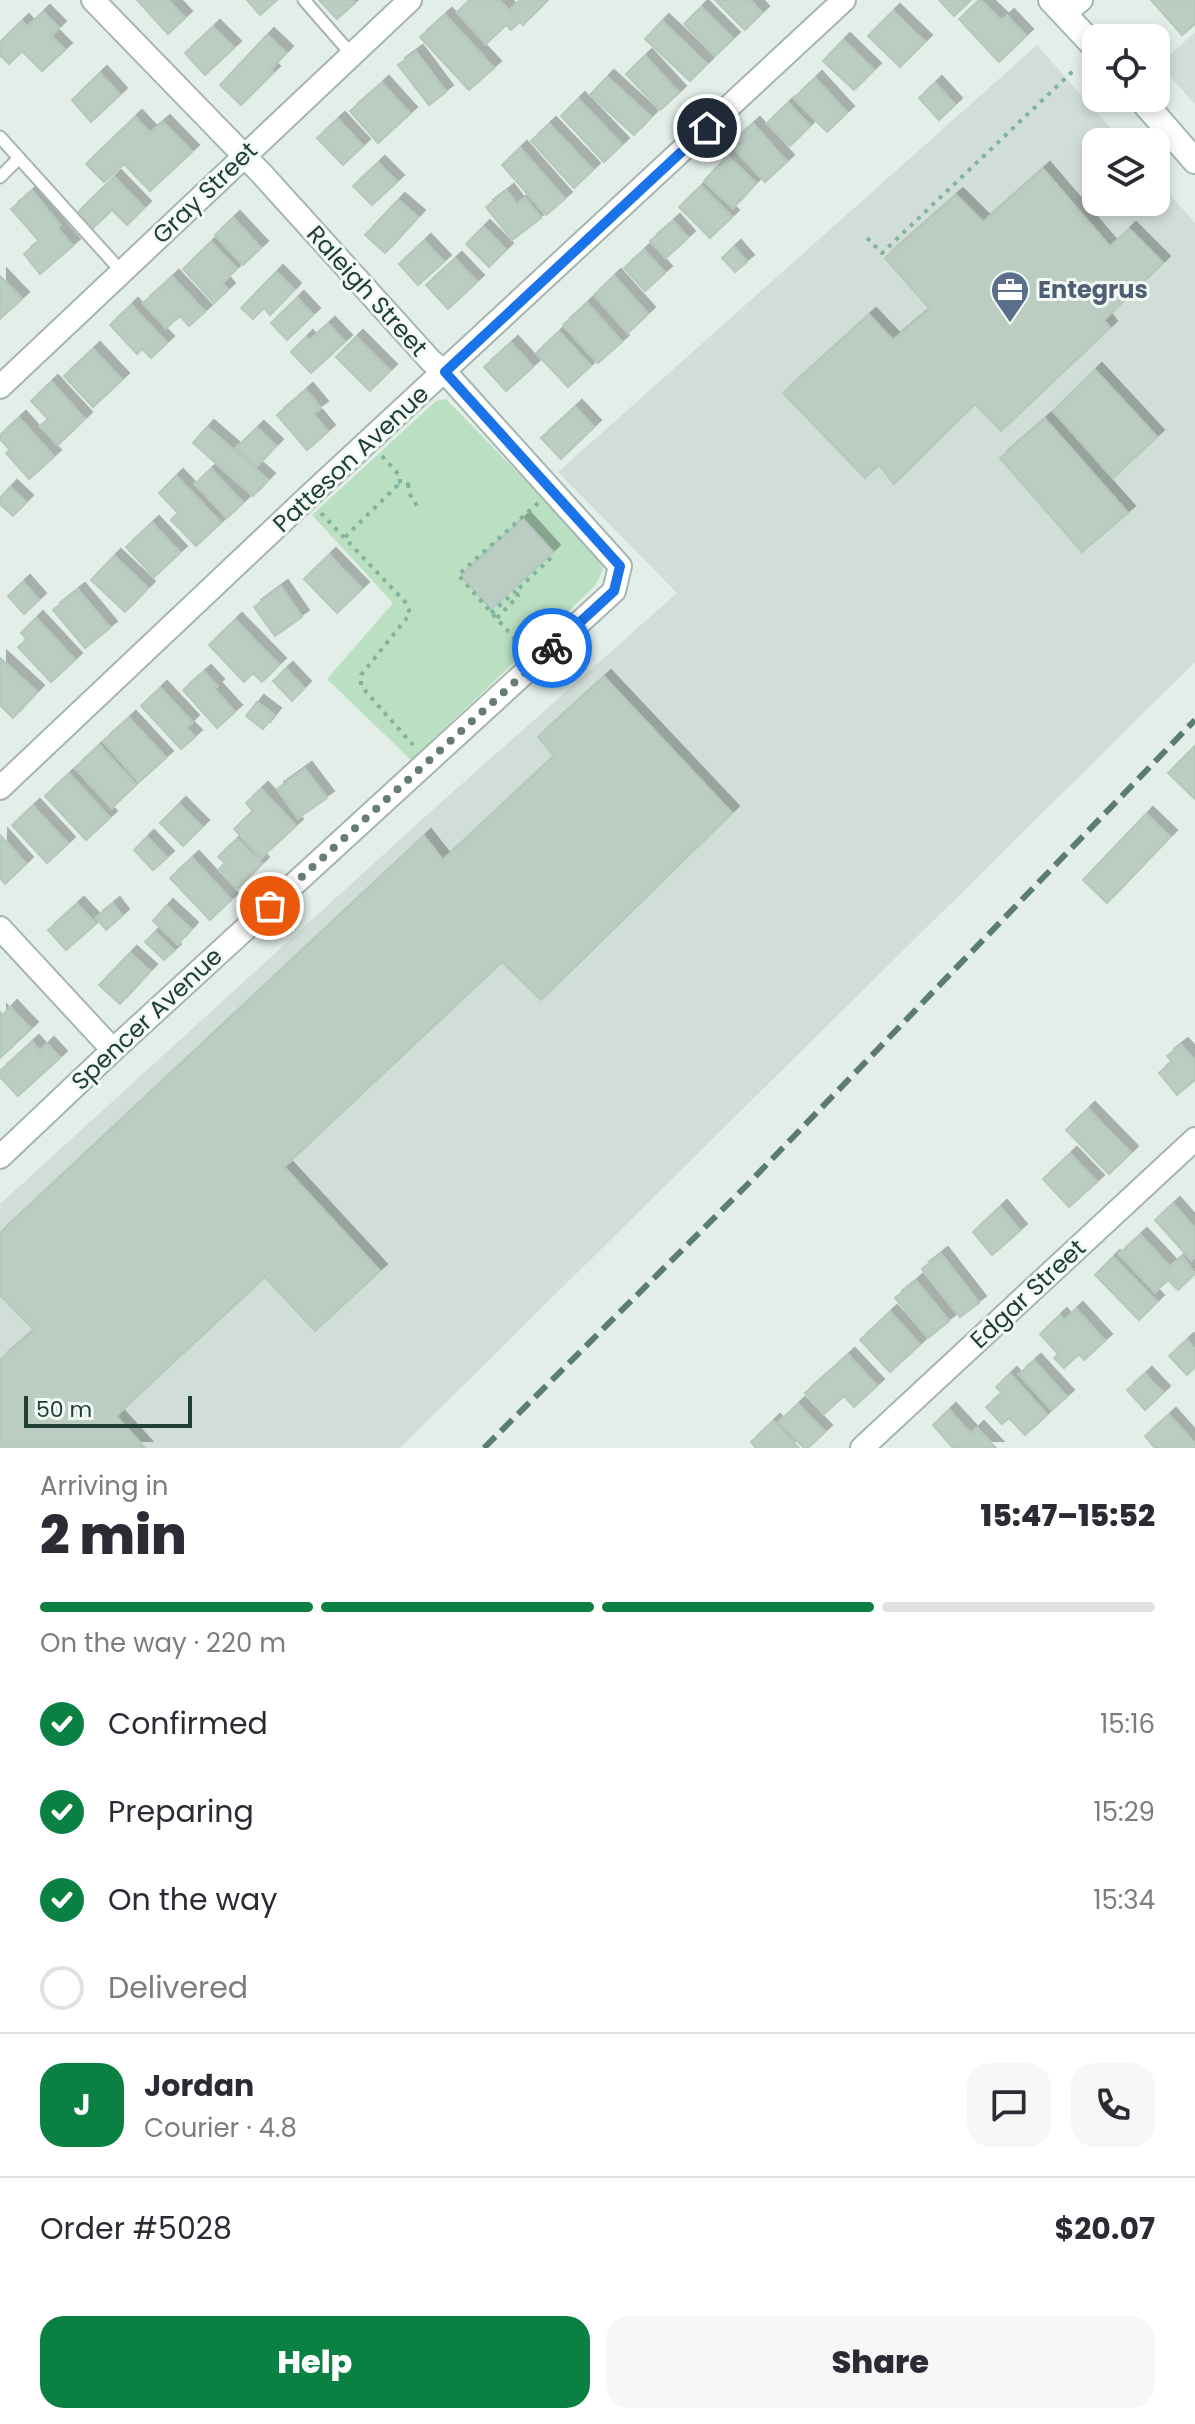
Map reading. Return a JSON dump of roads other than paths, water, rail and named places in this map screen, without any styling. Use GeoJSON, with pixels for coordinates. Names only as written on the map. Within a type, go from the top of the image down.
{"type":"FeatureCollection","features":[{"type":"Feature","properties":{"kind":"main road"},"geometry":{"type":"LineString","coordinates":[[1066,5],[1082,28]]}},
{"type":"Feature","properties":{"kind":"main road"},"geometry":{"type":"LineString","coordinates":[[1152,112],[1195,161]]}},
{"type":"Feature","properties":{"kind":"street","name":"Raleigh Street"},"geometry":{"type":"LineString","coordinates":[[93,0],[245,158],[431,361],[445,372],[620,566],[614,591]]}},
{"type":"Feature","properties":{"kind":"street","name":"Gray Street"},"geometry":{"type":"LineString","coordinates":[[0,387],[410,0]]}},
{"type":"Feature","properties":{"kind":"street","name":"Patteson Avenue"},"geometry":{"type":"LineString","coordinates":[[0,788],[308,497],[844,0]]}},
{"type":"Feature","properties":{"kind":"street","name":"Spencer Avenue"},"geometry":{"type":"LineString","coordinates":[[0,1157],[614,591]]}},
{"type":"Feature","properties":{"kind":"street"},"geometry":{"type":"LineString","coordinates":[[0,928],[113,1050]]}},
{"type":"Feature","properties":{"kind":"street","name":"Edgar Street"},"geometry":{"type":"LineString","coordinates":[[862,1448],[1195,1139]]}},
{"type":"Feature","properties":{"kind":"lane"},"geometry":{"type":"LineString","coordinates":[[304,0],[352,55]]}},
{"type":"Feature","properties":{"kind":"lane"},"geometry":{"type":"LineString","coordinates":[[0,137],[122,272]]}},
{"type":"Feature","properties":{"kind":"lane"},"geometry":{"type":"LineString","coordinates":[[0,177],[19,158]]}},
{"type":"Feature","properties":{"kind":"railway"},"geometry":{"type":"LineString","coordinates":[[484,1448],[746,1186],[1195,720]]}},
{"type":"Feature","properties":{"kind":"place","name":"Entegrus"},"geometry":{"type":"Point","coordinates":[1010,324]}}]}
